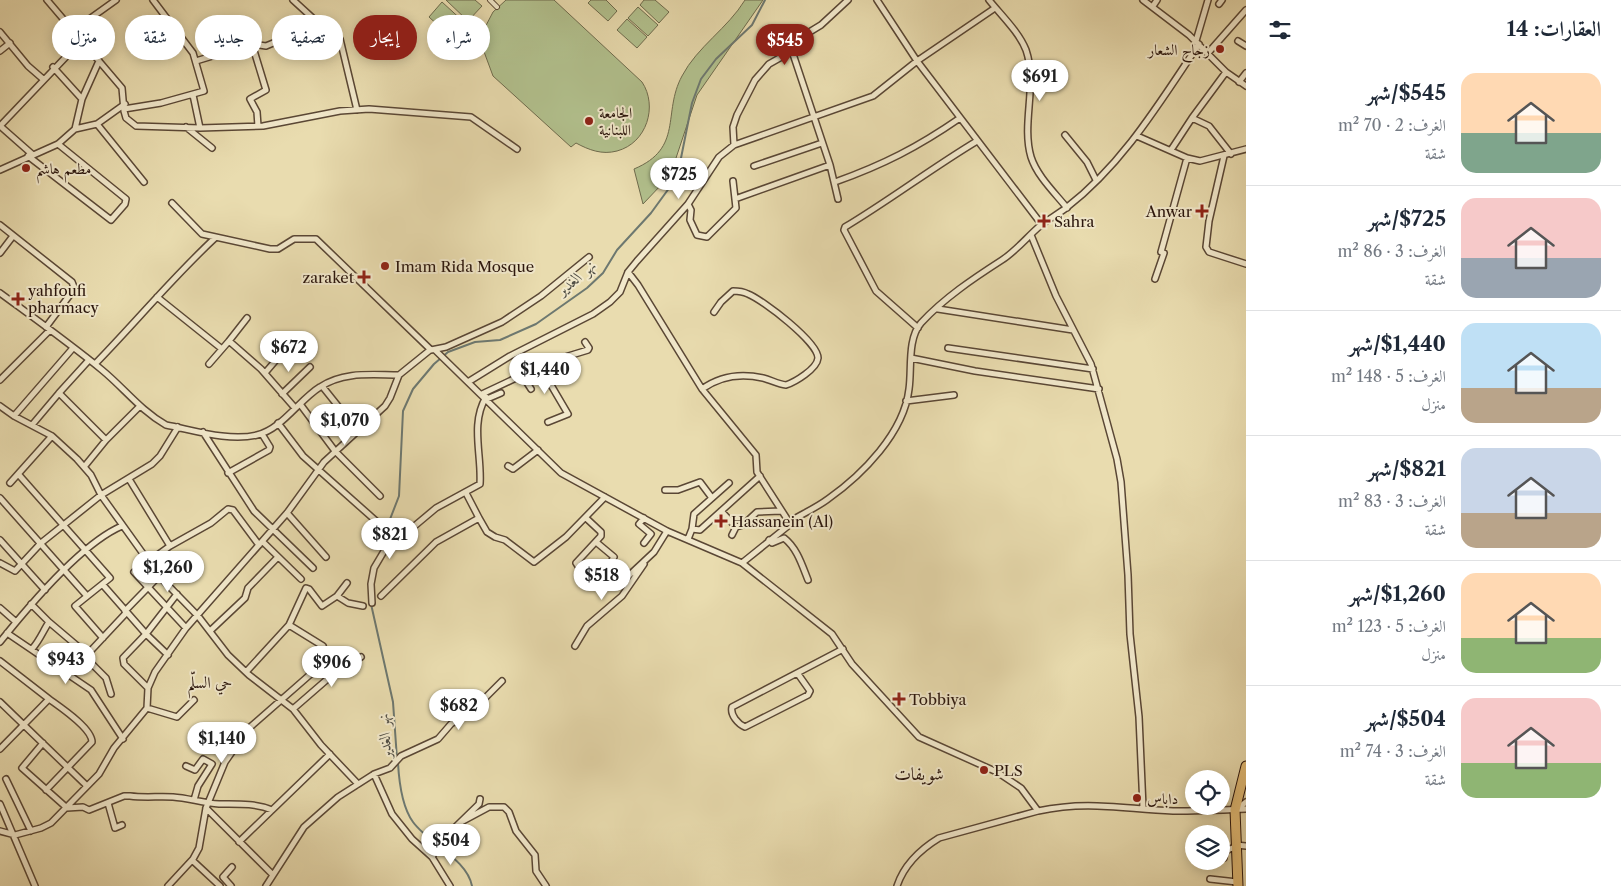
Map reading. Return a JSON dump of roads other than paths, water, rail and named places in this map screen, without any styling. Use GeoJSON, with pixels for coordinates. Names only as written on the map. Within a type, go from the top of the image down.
{"type":"FeatureCollection","features":[{"type":"Feature","properties":{"kind":"highway"},"geometry":{"type":"LineString","coordinates":[[1240,879],[1235,846],[1235,810],[1246,766]]}},
{"type":"Feature","properties":{"kind":"street"},"geometry":{"type":"LineString","coordinates":[[95,15],[116,0]]}},
{"type":"Feature","properties":{"kind":"street"},"geometry":{"type":"LineString","coordinates":[[0,170],[58,144],[75,129],[97,124],[124,106],[193,95],[204,91],[193,53],[153,0]]}},
{"type":"Feature","properties":{"kind":"street"},"geometry":{"type":"LineString","coordinates":[[293,0],[309,15]]}},
{"type":"Feature","properties":{"kind":"street"},"geometry":{"type":"LineString","coordinates":[[490,0],[497,7]]}},
{"type":"Feature","properties":{"kind":"street"},"geometry":{"type":"LineString","coordinates":[[838,199],[830,165],[792,51],[793,42],[821,24],[848,0]]}},
{"type":"Feature","properties":{"kind":"street"},"geometry":{"type":"LineString","coordinates":[[877,0],[917,61],[1042,225]]}},
{"type":"Feature","properties":{"kind":"street"},"geometry":{"type":"LineString","coordinates":[[990,0],[1025,49],[1029,71],[1028,128],[1030,156],[1036,168],[1067,208]]}},
{"type":"Feature","properties":{"kind":"street"},"geometry":{"type":"LineString","coordinates":[[1143,0],[1197,42],[1226,72],[1246,86]]}},
{"type":"Feature","properties":{"kind":"street"},"geometry":{"type":"LineString","coordinates":[[1153,6],[1157,0]]}},
{"type":"Feature","properties":{"kind":"street"},"geometry":{"type":"LineString","coordinates":[[742,563],[788,526],[789,522],[829,499],[864,466],[893,432],[906,401],[911,358],[918,328],[966,284],[1003,259],[1042,225],[1067,208],[1137,136],[1197,42],[1208,0]]}},
{"type":"Feature","properties":{"kind":"street"},"geometry":{"type":"LineString","coordinates":[[50,1],[62,15]]}},
{"type":"Feature","properties":{"kind":"street"},"geometry":{"type":"LineString","coordinates":[[468,382],[524,348],[592,314],[610,302],[620,292],[628,272],[688,204],[719,157],[734,145],[873,96],[917,61],[995,8]]}},
{"type":"Feature","properties":{"kind":"street"},"geometry":{"type":"LineString","coordinates":[[1208,53],[1246,10]]}},
{"type":"Feature","properties":{"kind":"street"},"geometry":{"type":"LineString","coordinates":[[0,32],[43,79]]}},
{"type":"Feature","properties":{"kind":"street"},"geometry":{"type":"LineString","coordinates":[[1238,41],[1246,46]]}},
{"type":"Feature","properties":{"kind":"street"},"geometry":{"type":"LineString","coordinates":[[0,51],[10,43]]}},
{"type":"Feature","properties":{"kind":"street"},"geometry":{"type":"LineString","coordinates":[[734,145],[733,127],[736,115],[755,80],[768,64],[792,51]]}},
{"type":"Feature","properties":{"kind":"street"},"geometry":{"type":"LineString","coordinates":[[343,52],[357,110]]}},
{"type":"Feature","properties":{"kind":"street"},"geometry":{"type":"LineString","coordinates":[[58,144],[126,199],[125,204],[111,220],[30,156],[0,126],[61,60]]}},
{"type":"Feature","properties":{"kind":"street"},"geometry":{"type":"LineString","coordinates":[[257,60],[266,90],[250,99],[257,112],[258,126]]}},
{"type":"Feature","properties":{"kind":"street"},"geometry":{"type":"LineString","coordinates":[[75,129],[82,98],[99,61],[122,88],[126,118],[136,126],[200,128],[258,126],[357,110],[471,117],[516,149]]}},
{"type":"Feature","properties":{"kind":"street"},"geometry":{"type":"LineString","coordinates":[[53,67],[82,98]]}},
{"type":"Feature","properties":{"kind":"street"},"geometry":{"type":"LineString","coordinates":[[1172,150],[1192,118],[1226,72]]}},
{"type":"Feature","properties":{"kind":"street"},"geometry":{"type":"LineString","coordinates":[[1240,82],[1246,73]]}},
{"type":"Feature","properties":{"kind":"street"},"geometry":{"type":"LineString","coordinates":[[193,95],[200,128]]}},
{"type":"Feature","properties":{"kind":"street"},"geometry":{"type":"LineString","coordinates":[[835,182],[872,170],[920,145],[960,118]]}},
{"type":"Feature","properties":{"kind":"street"},"geometry":{"type":"LineString","coordinates":[[1192,118],[1209,126],[1231,154]]}},
{"type":"Feature","properties":{"kind":"street"},"geometry":{"type":"LineString","coordinates":[[97,124],[144,182]]}},
{"type":"Feature","properties":{"kind":"street"},"geometry":{"type":"LineString","coordinates":[[186,127],[212,148]]}},
{"type":"Feature","properties":{"kind":"street"},"geometry":{"type":"LineString","coordinates":[[1065,135],[1087,162],[1096,180]]}},
{"type":"Feature","properties":{"kind":"street"},"geometry":{"type":"LineString","coordinates":[[1137,136],[1187,158],[1200,161],[1246,149]]}},
{"type":"Feature","properties":{"kind":"street"},"geometry":{"type":"LineString","coordinates":[[918,328],[876,291],[844,230],[845,227],[909,187],[942,162],[977,141]]}},
{"type":"Feature","properties":{"kind":"street"},"geometry":{"type":"LineString","coordinates":[[754,166],[822,143]]}},
{"type":"Feature","properties":{"kind":"street"},"geometry":{"type":"LineString","coordinates":[[1224,156],[1208,221],[1206,247],[1209,252],[1246,264]]}},
{"type":"Feature","properties":{"kind":"street"},"geometry":{"type":"LineString","coordinates":[[1155,279],[1164,253],[1161,252],[1187,158]]}},
{"type":"Feature","properties":{"kind":"street"},"geometry":{"type":"LineString","coordinates":[[735,198],[830,165]]}},
{"type":"Feature","properties":{"kind":"street"},"geometry":{"type":"LineString","coordinates":[[688,204],[691,210],[690,220],[697,235],[707,237],[736,208],[733,181]]}},
{"type":"Feature","properties":{"kind":"street"},"geometry":{"type":"LineString","coordinates":[[172,204],[202,234],[215,238],[270,249],[278,249],[294,239],[316,239],[444,358],[562,473],[667,530],[742,563],[832,634],[844,649],[852,664],[920,737],[997,772],[1020,788],[1038,811]]}},
{"type":"Feature","properties":{"kind":"street"},"geometry":{"type":"LineString","coordinates":[[0,225],[72,282],[74,287],[48,328],[0,380]]}},
{"type":"Feature","properties":{"kind":"street"},"geometry":{"type":"LineString","coordinates":[[1031,235],[1047,277],[1093,369],[1121,482],[1143,807]]}},
{"type":"Feature","properties":{"kind":"street"},"geometry":{"type":"LineString","coordinates":[[0,253],[14,236]]}},
{"type":"Feature","properties":{"kind":"street"},"geometry":{"type":"LineString","coordinates":[[95,364],[142,316],[183,268],[215,238]]}},
{"type":"Feature","properties":{"kind":"street"},"geometry":{"type":"LineString","coordinates":[[0,293],[95,364],[139,407],[166,424],[203,432],[243,436],[262,434],[322,386],[342,377],[399,375],[435,351],[502,322],[541,296],[589,257]]}},
{"type":"Feature","properties":{"kind":"street"},"geometry":{"type":"LineString","coordinates":[[628,272],[702,390],[756,454],[757,472],[789,522]]}},
{"type":"Feature","properties":{"kind":"street"},"geometry":{"type":"LineString","coordinates":[[702,390],[714,381],[734,376],[754,376],[786,384],[808,371],[815,365],[818,358],[801,334],[748,294],[733,291],[721,302],[714,312]]}},
{"type":"Feature","properties":{"kind":"street"},"geometry":{"type":"LineString","coordinates":[[157,297],[222,349]]}},
{"type":"Feature","properties":{"kind":"street"},"geometry":{"type":"LineString","coordinates":[[938,309],[1073,330]]}},
{"type":"Feature","properties":{"kind":"street"},"geometry":{"type":"LineString","coordinates":[[210,364],[247,318]]}},
{"type":"Feature","properties":{"kind":"street"},"geometry":{"type":"LineString","coordinates":[[265,373],[294,339]]}},
{"type":"Feature","properties":{"kind":"street"},"geometry":{"type":"LineString","coordinates":[[229,341],[265,373],[282,394],[298,406],[336,451],[380,496]]}},
{"type":"Feature","properties":{"kind":"street"},"geometry":{"type":"LineString","coordinates":[[399,539],[436,508],[480,484],[477,421],[479,409],[485,397],[552,361],[588,350],[586,342]]}},
{"type":"Feature","properties":{"kind":"street"},"geometry":{"type":"LineString","coordinates":[[14,416],[73,348]]}},
{"type":"Feature","properties":{"kind":"street"},"geometry":{"type":"LineString","coordinates":[[948,348],[1093,369]]}},
{"type":"Feature","properties":{"kind":"street"},"geometry":{"type":"LineString","coordinates":[[911,358],[975,371],[1098,389]]}},
{"type":"Feature","properties":{"kind":"street"},"geometry":{"type":"LineString","coordinates":[[32,425],[89,360]]}},
{"type":"Feature","properties":{"kind":"street"},"geometry":{"type":"LineString","coordinates":[[282,394],[310,367]]}},
{"type":"Feature","properties":{"kind":"street"},"geometry":{"type":"LineString","coordinates":[[540,368],[568,414],[548,422]]}},
{"type":"Feature","properties":{"kind":"street"},"geometry":{"type":"LineString","coordinates":[[0,831],[15,835],[51,823],[103,770],[114,748],[147,708],[148,688],[156,672],[186,628],[273,530],[318,469],[390,398],[399,375]]}},
{"type":"Feature","properties":{"kind":"street"},"geometry":{"type":"LineString","coordinates":[[522,376],[531,389]]}},
{"type":"Feature","properties":{"kind":"street"},"geometry":{"type":"LineString","coordinates":[[322,386],[358,431]]}},
{"type":"Feature","properties":{"kind":"street"},"geometry":{"type":"LineString","coordinates":[[59,393],[106,440]]}},
{"type":"Feature","properties":{"kind":"street"},"geometry":{"type":"LineString","coordinates":[[485,397],[501,393]]}},
{"type":"Feature","properties":{"kind":"street"},"geometry":{"type":"LineString","coordinates":[[906,401],[954,395]]}},
{"type":"Feature","properties":{"kind":"street"},"geometry":{"type":"LineString","coordinates":[[0,406],[14,416],[52,436],[84,467],[97,484],[101,495],[122,526],[149,559],[159,576],[198,616],[228,655],[246,672],[282,699],[358,784]]}},
{"type":"Feature","properties":{"kind":"street"},"geometry":{"type":"LineString","coordinates":[[84,467],[106,440],[139,407]]}},
{"type":"Feature","properties":{"kind":"street"},"geometry":{"type":"LineString","coordinates":[[278,423],[303,456],[393,536],[374,568],[371,584],[372,603]]}},
{"type":"Feature","properties":{"kind":"street"},"geometry":{"type":"LineString","coordinates":[[0,563],[14,572],[41,543],[63,525],[101,495],[129,479],[160,456],[178,427]]}},
{"type":"Feature","properties":{"kind":"street"},"geometry":{"type":"LineString","coordinates":[[203,432],[254,511],[313,568]]}},
{"type":"Feature","properties":{"kind":"street"},"geometry":{"type":"LineString","coordinates":[[228,473],[269,450],[270,447],[262,434]]}},
{"type":"Feature","properties":{"kind":"street"},"geometry":{"type":"LineString","coordinates":[[10,483],[52,436]]}},
{"type":"Feature","properties":{"kind":"street"},"geometry":{"type":"LineString","coordinates":[[508,466],[514,469],[538,450]]}},
{"type":"Feature","properties":{"kind":"street"},"geometry":{"type":"LineString","coordinates":[[19,475],[110,578],[75,606],[103,638]]}},
{"type":"Feature","properties":{"kind":"street"},"geometry":{"type":"LineString","coordinates":[[692,529],[700,530],[760,476]]}},
{"type":"Feature","properties":{"kind":"street"},"geometry":{"type":"LineString","coordinates":[[129,479],[170,546]]}},
{"type":"Feature","properties":{"kind":"street"},"geometry":{"type":"LineString","coordinates":[[665,490],[678,490],[700,482],[712,498]]}},
{"type":"Feature","properties":{"kind":"street"},"geometry":{"type":"LineString","coordinates":[[688,539],[692,529],[694,514],[729,482]]}},
{"type":"Feature","properties":{"kind":"street"},"geometry":{"type":"LineString","coordinates":[[466,493],[487,532],[505,540],[534,562],[566,537],[605,497]]}},
{"type":"Feature","properties":{"kind":"street"},"geometry":{"type":"LineString","coordinates":[[0,498],[87,596]]}},
{"type":"Feature","properties":{"kind":"street"},"geometry":{"type":"LineString","coordinates":[[186,628],[134,572],[149,559],[211,523],[230,509],[261,544],[301,579]]}},
{"type":"Feature","properties":{"kind":"street"},"geometry":{"type":"LineString","coordinates":[[721,511],[736,527]]}},
{"type":"Feature","properties":{"kind":"street"},"geometry":{"type":"LineString","coordinates":[[732,535],[736,527],[743,525],[757,512],[781,511]]}},
{"type":"Feature","properties":{"kind":"street"},"geometry":{"type":"LineString","coordinates":[[287,513],[326,557]]}},
{"type":"Feature","properties":{"kind":"street"},"geometry":{"type":"LineString","coordinates":[[381,596],[436,542],[479,518]]}},
{"type":"Feature","properties":{"kind":"street"},"geometry":{"type":"LineString","coordinates":[[586,518],[601,532],[601,536],[576,562],[592,580],[619,584],[638,566],[644,563]]}},
{"type":"Feature","properties":{"kind":"street"},"geometry":{"type":"LineString","coordinates":[[644,518],[639,524],[651,534],[644,544]]}},
{"type":"Feature","properties":{"kind":"street"},"geometry":{"type":"LineString","coordinates":[[0,641],[31,604],[86,550],[98,539],[122,526]]}},
{"type":"Feature","properties":{"kind":"street"},"geometry":{"type":"LineString","coordinates":[[575,646],[587,626],[622,596],[644,563],[654,552],[667,530]]}},
{"type":"Feature","properties":{"kind":"street"},"geometry":{"type":"LineString","coordinates":[[769,540],[772,543],[784,538],[788,541],[798,554],[808,580]]}},
{"type":"Feature","properties":{"kind":"street"},"geometry":{"type":"LineString","coordinates":[[0,540],[45,590]]}},
{"type":"Feature","properties":{"kind":"street"},"geometry":{"type":"LineString","coordinates":[[596,542],[614,557],[611,562]]}},
{"type":"Feature","properties":{"kind":"street"},"geometry":{"type":"LineString","coordinates":[[210,631],[245,598],[248,588],[278,557]]}},
{"type":"Feature","properties":{"kind":"street"},"geometry":{"type":"LineString","coordinates":[[69,674],[159,576]]}},
{"type":"Feature","properties":{"kind":"street"},"geometry":{"type":"LineString","coordinates":[[246,672],[288,625],[306,588],[309,589],[322,606],[337,596],[348,583]]}},
{"type":"Feature","properties":{"kind":"street"},"geometry":{"type":"LineString","coordinates":[[103,585],[146,634],[168,655]]}},
{"type":"Feature","properties":{"kind":"street"},"geometry":{"type":"LineString","coordinates":[[148,688],[124,664],[122,658],[146,634],[177,594]]}},
{"type":"Feature","properties":{"kind":"street"},"geometry":{"type":"LineString","coordinates":[[337,596],[348,603],[363,606]]}},
{"type":"Feature","properties":{"kind":"street"},"geometry":{"type":"LineString","coordinates":[[31,604],[86,656],[106,678],[111,694]]}},
{"type":"Feature","properties":{"kind":"street"},"geometry":{"type":"LineString","coordinates":[[0,608],[16,622]]}},
{"type":"Feature","properties":{"kind":"street"},"geometry":{"type":"LineString","coordinates":[[32,649],[42,638],[42,631],[50,622]]}},
{"type":"Feature","properties":{"kind":"street"},"geometry":{"type":"LineString","coordinates":[[288,625],[323,646]]}},
{"type":"Feature","properties":{"kind":"street"},"geometry":{"type":"LineString","coordinates":[[7,632],[93,692],[123,739]]}},
{"type":"Feature","properties":{"kind":"street"},"geometry":{"type":"LineString","coordinates":[[798,674],[810,692],[808,695],[746,727],[738,723],[731,711],[732,707],[844,649]]}},
{"type":"Feature","properties":{"kind":"street"},"geometry":{"type":"LineString","coordinates":[[293,710],[331,676],[361,657]]}},
{"type":"Feature","properties":{"kind":"street"},"geometry":{"type":"LineString","coordinates":[[0,661],[77,721],[92,737],[92,742],[46,790]]}},
{"type":"Feature","properties":{"kind":"street"},"geometry":{"type":"LineString","coordinates":[[168,886],[192,860],[199,848],[208,806],[225,762],[248,729],[321,665]]}},
{"type":"Feature","properties":{"kind":"street"},"geometry":{"type":"LineString","coordinates":[[266,886],[273,878],[273,875],[304,827],[338,797],[374,774],[390,768],[399,758],[438,739],[451,724],[478,705],[502,682]]}},
{"type":"Feature","properties":{"kind":"street"},"geometry":{"type":"LineString","coordinates":[[0,749],[48,699]]}},
{"type":"Feature","properties":{"kind":"street"},"geometry":{"type":"LineString","coordinates":[[147,708],[177,717],[194,700]]}},
{"type":"Feature","properties":{"kind":"street"},"geometry":{"type":"LineString","coordinates":[[0,702],[87,786]]}},
{"type":"Feature","properties":{"kind":"street"},"geometry":{"type":"LineString","coordinates":[[43,743],[22,767],[67,808],[83,807],[90,810],[124,796],[174,797],[194,800],[208,806],[263,806],[272,810]]}},
{"type":"Feature","properties":{"kind":"street"},"geometry":{"type":"LineString","coordinates":[[239,842],[330,754]]}},
{"type":"Feature","properties":{"kind":"street"},"geometry":{"type":"LineString","coordinates":[[186,766],[195,770],[203,759],[212,764],[198,786],[194,800]]}},
{"type":"Feature","properties":{"kind":"street"},"geometry":{"type":"LineString","coordinates":[[374,774],[392,814],[408,834],[432,857],[450,886]]}},
{"type":"Feature","properties":{"kind":"street"},"geometry":{"type":"LineString","coordinates":[[6,779],[31,831]]}},
{"type":"Feature","properties":{"kind":"street"},"geometry":{"type":"LineString","coordinates":[[432,857],[439,844],[479,804],[480,799]]}},
{"type":"Feature","properties":{"kind":"street"},"geometry":{"type":"LineString","coordinates":[[1235,810],[1246,802]]}},
{"type":"Feature","properties":{"kind":"street"},"geometry":{"type":"LineString","coordinates":[[108,803],[115,828],[122,825]]}},
{"type":"Feature","properties":{"kind":"street"},"geometry":{"type":"LineString","coordinates":[[0,804],[15,835],[35,886]]}},
{"type":"Feature","properties":{"kind":"street"},"geometry":{"type":"LineString","coordinates":[[898,886],[902,873],[909,864],[928,844],[939,838],[1038,811],[1063,806],[1106,804],[1170,810],[1246,809]]}},
{"type":"Feature","properties":{"kind":"street"},"geometry":{"type":"LineString","coordinates":[[208,806],[239,842],[273,875]]}},
{"type":"Feature","properties":{"kind":"street"},"geometry":{"type":"LineString","coordinates":[[461,822],[489,807],[504,807],[509,812],[516,830],[535,855],[536,871],[546,886]]}},
{"type":"Feature","properties":{"kind":"street"},"geometry":{"type":"LineString","coordinates":[[1230,848],[1235,846],[1246,846]]}},
{"type":"Feature","properties":{"kind":"street"},"geometry":{"type":"LineString","coordinates":[[192,860],[220,886]]}},
{"type":"Feature","properties":{"kind":"street"},"geometry":{"type":"LineString","coordinates":[[231,886],[222,877],[232,867]]}},
{"type":"Feature","properties":{"kind":"street"},"geometry":{"type":"LineString","coordinates":[[1210,879],[1240,879]]}},
{"type":"Feature","properties":{"kind":"waterway","name":"نهر الغدير"},"geometry":{"type":"LineString","coordinates":[[387,527],[399,496],[403,411],[413,389],[434,364],[448,352],[475,342],[500,340],[536,324],[587,288],[603,273],[617,250],[651,213],[675,180],[692,103],[701,79],[716,59],[752,25],[765,0]]}},
{"type":"Feature","properties":{"kind":"waterway","name":"نهر الغدير"},"geometry":{"type":"LineString","coordinates":[[386,543],[388,533]]}},
{"type":"Feature","properties":{"kind":"waterway","name":"نهر الغدير"},"geometry":{"type":"LineString","coordinates":[[371,604],[393,702],[397,759]]}},
{"type":"Feature","properties":{"kind":"waterway","name":"نهر الغدير"},"geometry":{"type":"LineString","coordinates":[[398,763],[402,794],[409,816],[420,830],[463,868],[469,876],[472,886]]}},
{"type":"Feature","properties":{"kind":"place","name":"زجاح الشعار"},"geometry":{"type":"Point","coordinates":[1220,49]}},
{"type":"Feature","properties":{"kind":"place","name":"الجامعة اللبنانية"},"geometry":{"type":"Point","coordinates":[589,121]}},
{"type":"Feature","properties":{"kind":"place","name":"مطعم هاشم"},"geometry":{"type":"Point","coordinates":[26,168]}},
{"type":"Feature","properties":{"kind":"place","name":"Anwar"},"geometry":{"type":"Point","coordinates":[1202,211]}},
{"type":"Feature","properties":{"kind":"place","name":"Sahra"},"geometry":{"type":"Point","coordinates":[1044,221]}},
{"type":"Feature","properties":{"kind":"place","name":"Imam Rida Mosque"},"geometry":{"type":"Point","coordinates":[385,266]}},
{"type":"Feature","properties":{"kind":"place","name":"zaraket"},"geometry":{"type":"Point","coordinates":[364,277]}},
{"type":"Feature","properties":{"kind":"place","name":"yahfoufi pharmacy"},"geometry":{"type":"Point","coordinates":[18,299]}},
{"type":"Feature","properties":{"kind":"place","name":"Hassanein (Al)"},"geometry":{"type":"Point","coordinates":[721,521]}},
{"type":"Feature","properties":{"kind":"place","name":"Tobbiya"},"geometry":{"type":"Point","coordinates":[899,699]}},
{"type":"Feature","properties":{"kind":"place","name":"PLS"},"geometry":{"type":"Point","coordinates":[984,770]}},
{"type":"Feature","properties":{"kind":"place","name":"داباس"},"geometry":{"type":"Point","coordinates":[1137,798]}},
{"type":"Feature","properties":{"kind":"district","name":"حي السلّم"},"geometry":{"type":"Point","coordinates":[210,682]}},
{"type":"Feature","properties":{"kind":"district","name":"شويفات"},"geometry":{"type":"Point","coordinates":[919,774]}}]}
